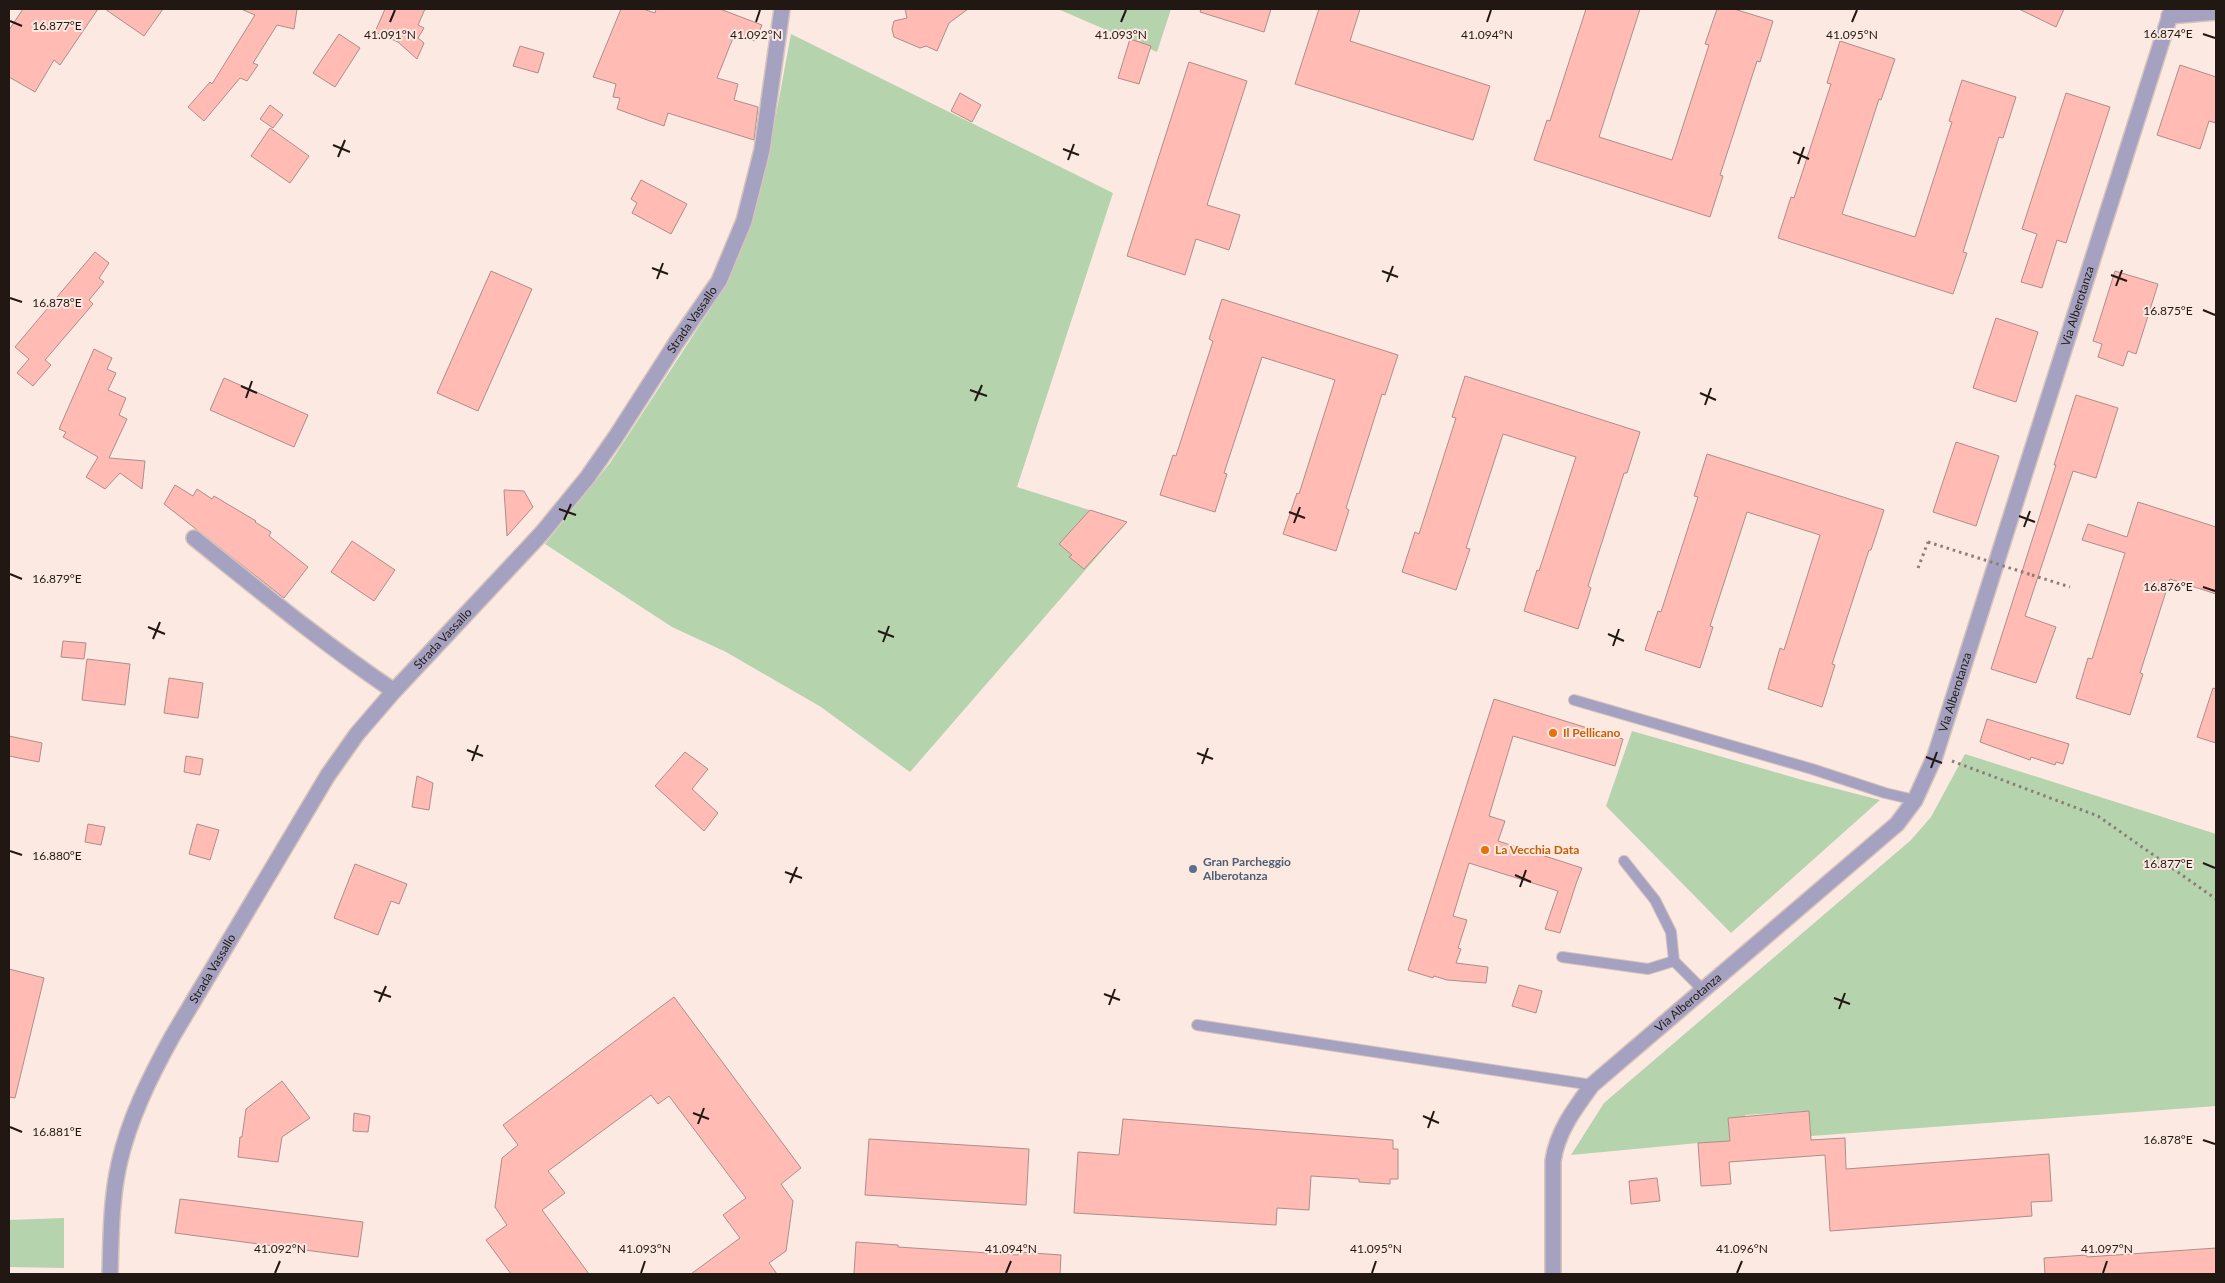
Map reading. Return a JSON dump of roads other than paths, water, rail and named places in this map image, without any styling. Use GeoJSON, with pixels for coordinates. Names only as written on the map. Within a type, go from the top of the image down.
{"type":"FeatureCollection","features":[{"type":"Feature","properties":{"kind":"street","name":"Strada Vassallo"},"geometry":{"type":"LineString","coordinates":[[110,1274],[113,1209],[119,1164],[149,1080],[172,1037],[328,775],[357,734],[394,690],[542,533],[581,484],[615,438],[676,343],[719,281],[744,221],[762,150],[782,9]]}},
{"type":"Feature","properties":{"kind":"street"},"geometry":{"type":"LineString","coordinates":[[2170,13],[2216,12]]}},
{"type":"Feature","properties":{"kind":"street","name":"Via Alberotanza"},"geometry":{"type":"LineString","coordinates":[[1553,1274],[1553,1161],[1555,1146],[1575,1107],[1592,1085],[1897,824],[1915,800],[1934,756],[2170,13]]}},
{"type":"Feature","properties":{"kind":"street"},"geometry":{"type":"LineString","coordinates":[[194,538],[296,621],[347,659],[394,690]]}},
{"type":"Feature","properties":{"kind":"lane"},"geometry":{"type":"LineString","coordinates":[[1574,700],[1812,769],[1885,793],[1915,800]]}},
{"type":"Feature","properties":{"kind":"lane"},"geometry":{"type":"LineString","coordinates":[[1624,861],[1655,900],[1671,932],[1674,962],[1703,990]]}},
{"type":"Feature","properties":{"kind":"lane"},"geometry":{"type":"LineString","coordinates":[[1562,957],[1648,969],[1674,962]]}},
{"type":"Feature","properties":{"kind":"lane"},"geometry":{"type":"LineString","coordinates":[[1197,1025],[1592,1085]]}},
{"type":"Feature","properties":{"kind":"place","name":"Il Pellicano"},"geometry":{"type":"Point","coordinates":[1553,733]}},
{"type":"Feature","properties":{"kind":"place","name":"La Vecchia Data"},"geometry":{"type":"Point","coordinates":[1485,850]}},
{"type":"Feature","properties":{"kind":"place","name":"Gran Parcheggio Alberotanza"},"geometry":{"type":"Point","coordinates":[1193,869]}}]}
